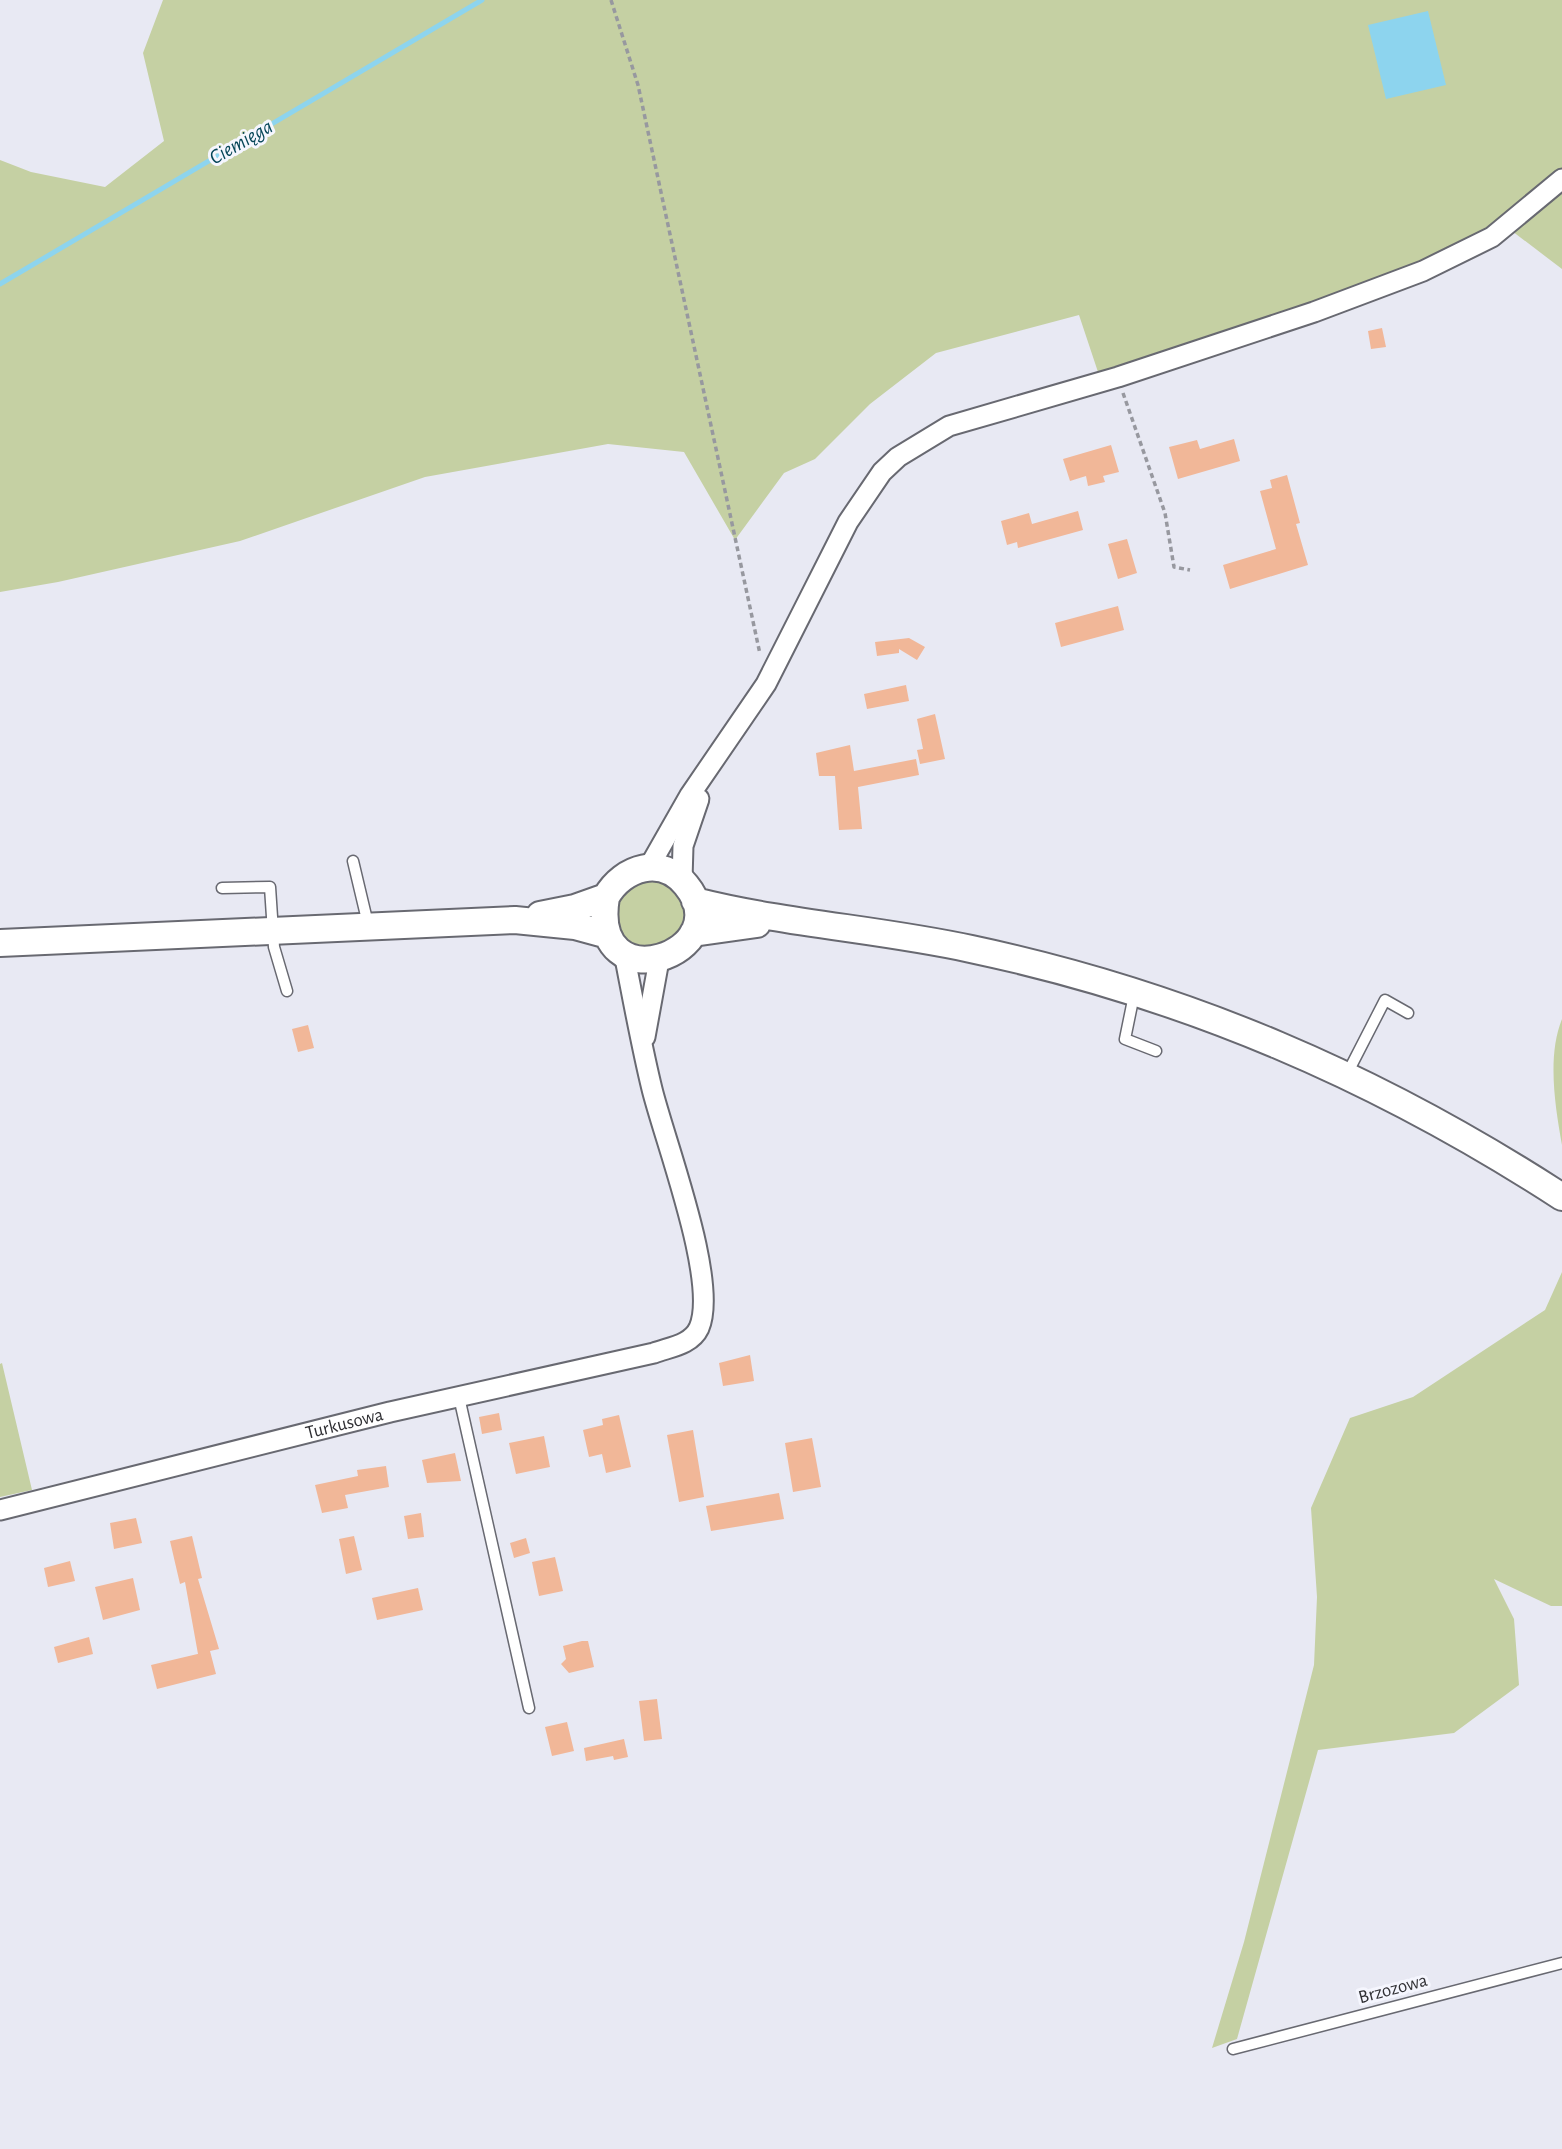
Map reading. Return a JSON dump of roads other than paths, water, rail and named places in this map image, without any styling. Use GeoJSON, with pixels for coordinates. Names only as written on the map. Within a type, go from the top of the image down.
{"type":"FeatureCollection","features":[{"type":"Feature","properties":{"kind":"main road"},"geometry":{"type":"LineString","coordinates":[[616,944],[603,916],[606,897],[623,875],[649,867],[661,868],[688,890],[787,922],[969,948],[1135,990],[1265,1038],[1347,1074],[1441,1122],[1562,1197]]}},
{"type":"Feature","properties":{"kind":"main road"},"geometry":{"type":"LineString","coordinates":[[0,943],[514,920],[575,926],[616,944],[641,960],[659,960],[679,950],[693,933],[696,919],[688,890]]}},
{"type":"Feature","properties":{"kind":"main road"},"geometry":{"type":"LineString","coordinates":[[514,920],[575,908],[606,897]]}},
{"type":"Feature","properties":{"kind":"main road"},"geometry":{"type":"LineString","coordinates":[[693,933],[787,922]]}},
{"type":"Feature","properties":{"kind":"street"},"geometry":{"type":"LineString","coordinates":[[649,867],[690,795],[766,684],[848,523],[882,472],[898,457],[949,426],[1118,377],[1314,312],[1456,257],[1492,237],[1562,179]]}},
{"type":"Feature","properties":{"kind":"street"},"geometry":{"type":"LineString","coordinates":[[688,890],[683,846],[714,762]]}},
{"type":"Feature","properties":{"kind":"street"},"geometry":{"type":"LineString","coordinates":[[616,944],[643,1049]]}},
{"type":"Feature","properties":{"kind":"street"},"geometry":{"type":"LineString","coordinates":[[643,1049],[659,960]]}},
{"type":"Feature","properties":{"kind":"street","name":"Turkusowa"},"geometry":{"type":"LineString","coordinates":[[0,1510],[459,1396],[654,1353],[691,1340],[698,1329],[703,1312],[702,1279],[643,1049]]}},
{"type":"Feature","properties":{"kind":"lane"},"geometry":{"type":"LineString","coordinates":[[354,861],[368,925]]}},
{"type":"Feature","properties":{"kind":"lane"},"geometry":{"type":"LineString","coordinates":[[222,888],[271,887],[274,947],[287,991]]}},
{"type":"Feature","properties":{"kind":"lane"},"geometry":{"type":"LineString","coordinates":[[1135,990],[1125,1039],[1156,1051]]}},
{"type":"Feature","properties":{"kind":"lane"},"geometry":{"type":"LineString","coordinates":[[1347,1074],[1385,1000],[1408,1013]]}},
{"type":"Feature","properties":{"kind":"lane"},"geometry":{"type":"LineString","coordinates":[[459,1396],[529,1708]]}},
{"type":"Feature","properties":{"kind":"lane","name":"Brzozowa"},"geometry":{"type":"LineString","coordinates":[[1233,2049],[1562,1963]]}},
{"type":"Feature","properties":{"kind":"water"},"geometry":{"type":"Polygon","coordinates":[[[1428,11],[1446,85],[1386,99],[1368,25],[1428,11]]]}},
{"type":"Feature","properties":{"kind":"waterway","name":"Ciemięga"},"geometry":{"type":"LineString","coordinates":[[0,284],[482,0]]}}]}
